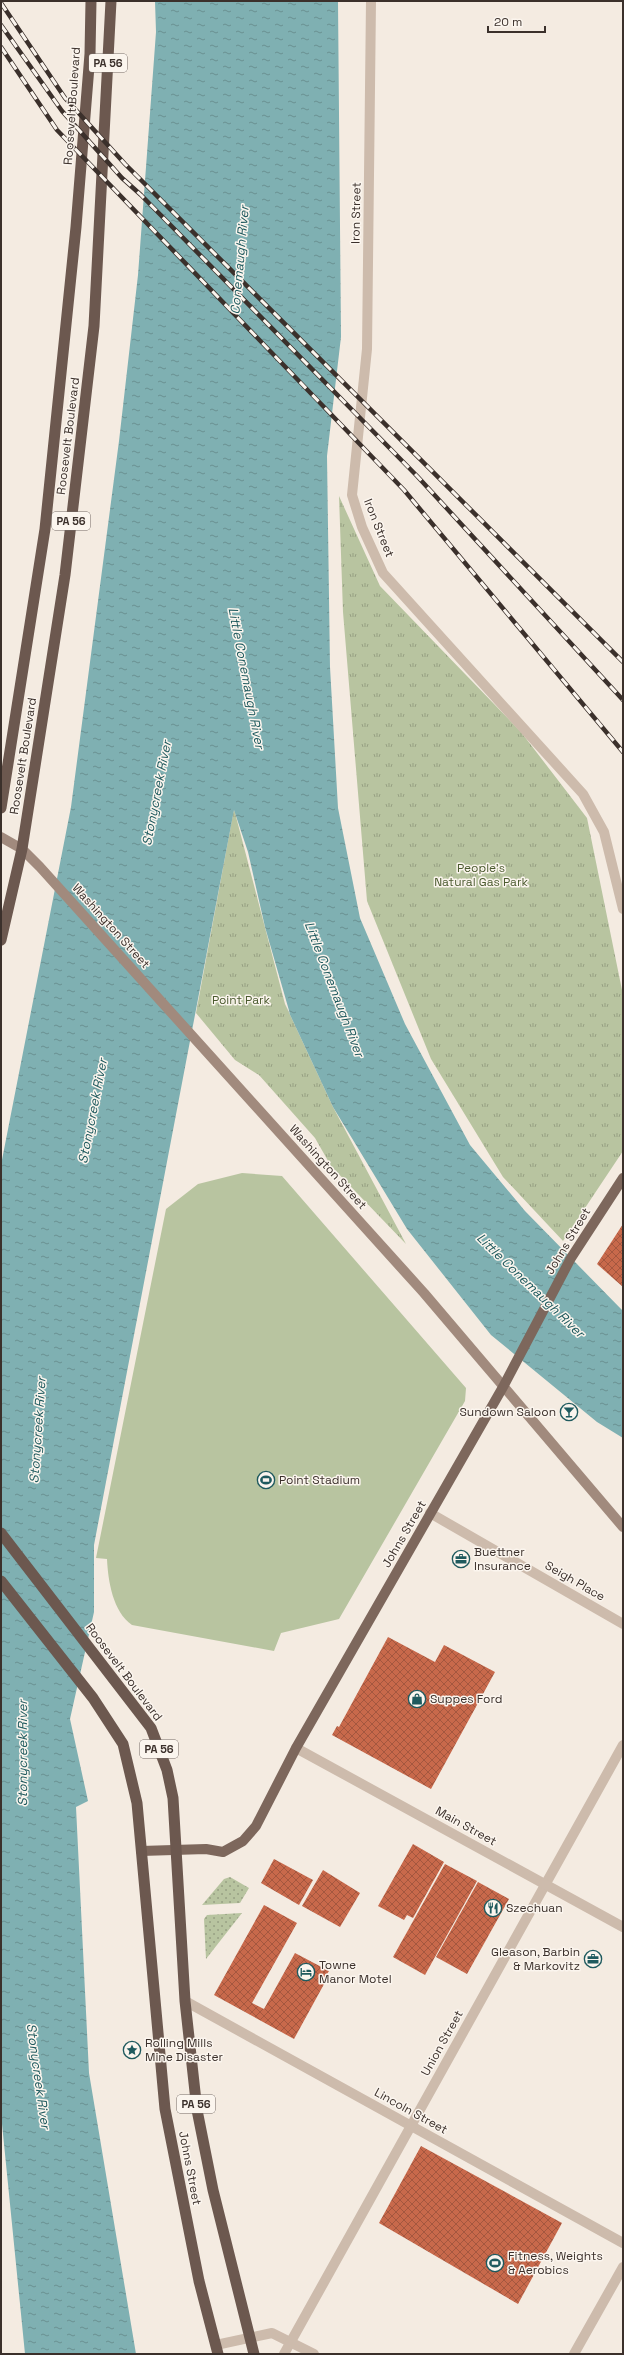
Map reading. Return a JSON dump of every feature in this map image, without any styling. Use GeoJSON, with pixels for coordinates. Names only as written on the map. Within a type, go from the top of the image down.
{"type":"FeatureCollection","features":[{"type":"Feature","properties":{"kind":"highway","name":"Roosevelt Boulevard"},"geometry":{"type":"LineString","coordinates":[[1,808],[45,529],[76,227],[90,54],[91,1]]}},
{"type":"Feature","properties":{"kind":"highway","name":"Roosevelt Boulevard"},"geometry":{"type":"LineString","coordinates":[[1,940],[22,849],[65,576],[94,326],[111,1]]}},
{"type":"Feature","properties":{"kind":"highway","name":"Roosevelt Boulevard"},"geometry":{"type":"LineString","coordinates":[[1,1533],[150,1728],[167,1770],[173,1798],[175,1849]]}},
{"type":"Feature","properties":{"kind":"highway","name":"PA 56"},"geometry":{"type":"LineString","coordinates":[[1,1582],[93,1698],[123,1744],[137,1803],[141,1851]]}},
{"type":"Feature","properties":{"kind":"highway","name":"Johns Street"},"geometry":{"type":"LineString","coordinates":[[175,1849],[185,2001],[197,2110],[213,2190],[254,2354]]}},
{"type":"Feature","properties":{"kind":"highway","name":"Johns Street"},"geometry":{"type":"LineString","coordinates":[[141,1851],[165,2109],[199,2282],[217,2349]]}},
{"type":"Feature","properties":{"kind":"main road","name":"Washington Street"},"geometry":{"type":"LineString","coordinates":[[1,837],[22,849],[40,867],[200,1044],[424,1293],[502,1387],[623,1527]]}},
{"type":"Feature","properties":{"kind":"main road","name":"Johns Street"},"geometry":{"type":"LineString","coordinates":[[141,1851],[206,1849],[223,1852],[243,1841],[256,1826],[296,1748],[502,1387],[571,1258],[623,1178]]}},
{"type":"Feature","properties":{"kind":"street","name":"Iron Street"},"geometry":{"type":"LineString","coordinates":[[371,1],[367,350],[352,495],[362,527],[383,573],[583,794],[604,832],[623,909]]}},
{"type":"Feature","properties":{"kind":"street","name":"Seigh Place"},"geometry":{"type":"LineString","coordinates":[[430,1513],[623,1624]]}},
{"type":"Feature","properties":{"kind":"street","name":"Union Street"},"geometry":{"type":"LineString","coordinates":[[284,2354],[623,1745]]}},
{"type":"Feature","properties":{"kind":"street","name":"Main Street"},"geometry":{"type":"LineString","coordinates":[[296,1748],[623,1927]]}},
{"type":"Feature","properties":{"kind":"street","name":"Lincoln Street"},"geometry":{"type":"LineString","coordinates":[[185,2001],[623,2243]]}},
{"type":"Feature","properties":{"kind":"street"},"geometry":{"type":"LineString","coordinates":[[574,2354],[623,2267]]}},
{"type":"Feature","properties":{"kind":"street"},"geometry":{"type":"LineString","coordinates":[[217,2349],[250,2337],[272,2333],[291,2341],[314,2354]]}},
{"type":"Feature","properties":{"kind":"green space","name":"People's Natural Gas Park"},"geometry":{"type":"Polygon","coordinates":[[[339,496],[380,586],[521,732],[587,818],[623,995],[623,1151],[563,1241],[503,1177],[431,1059],[367,901],[343,612],[339,496]]]}},
{"type":"Feature","properties":{"kind":"green space","name":"Point Park"},"geometry":{"type":"Polygon","coordinates":[[[234,809],[285,1004],[333,1107],[406,1244],[331,1166],[315,1138],[259,1075],[235,1060],[196,1013],[234,809]]]}},
{"type":"Feature","properties":{"kind":"green space","name":"Point Stadium"},"geometry":{"type":"Polygon","coordinates":[[[242,1173],[282,1176],[466,1388],[465,1401],[339,1619],[281,1633],[274,1651],[132,1625],[120,1612],[116,1604],[110,1586],[107,1559],[96,1558],[166,1209],[198,1184],[242,1173]]]}},
{"type":"Feature","properties":{"kind":"green space"},"geometry":{"type":"Polygon","coordinates":[[[230,1877],[249,1888],[240,1903],[202,1905],[224,1879],[230,1877]]]}},
{"type":"Feature","properties":{"kind":"green space"},"geometry":{"type":"Polygon","coordinates":[[[242,1913],[206,1959],[204,1919],[207,1915],[242,1913]]]}},
{"type":"Feature","properties":{"kind":"water"},"geometry":{"type":"Polygon","coordinates":[[[155,1],[338,1],[341,337],[327,456],[330,667],[338,808],[360,918],[405,1024],[470,1145],[525,1211],[623,1311],[623,1438],[597,1422],[491,1335],[407,1229],[333,1107],[285,1004],[290,1014],[265,927],[248,852],[234,810],[94,1545],[94,1612],[70,1719],[88,1801],[76,1807],[89,2073],[136,2354],[25,2354],[1,2114],[1,1165],[71,807],[119,441],[138,275],[156,32],[155,1]]]}},
{"type":"Feature","properties":{"kind":"building"},"geometry":{"type":"Polygon","coordinates":[[[623,1224],[623,1287],[597,1264],[623,1224]]]}},
{"type":"Feature","properties":{"kind":"building","name":"Suppes Ford"},"geometry":{"type":"Polygon","coordinates":[[[388,1637],[435,1662],[444,1645],[495,1672],[431,1789],[332,1735],[337,1726],[339,1727],[388,1637]]]}},
{"type":"Feature","properties":{"kind":"building"},"geometry":{"type":"Polygon","coordinates":[[[413,1844],[444,1862],[413,1918],[407,1915],[404,1920],[378,1906],[413,1844]]]}},
{"type":"Feature","properties":{"kind":"building"},"geometry":{"type":"Polygon","coordinates":[[[274,1859],[313,1880],[299,1905],[261,1883],[274,1859]]]}},
{"type":"Feature","properties":{"kind":"building"},"geometry":{"type":"Polygon","coordinates":[[[445,1864],[477,1881],[425,1975],[393,1957],[445,1864]]]}},
{"type":"Feature","properties":{"kind":"building"},"geometry":{"type":"Polygon","coordinates":[[[323,1870],[360,1893],[340,1927],[302,1906],[323,1870]]]}},
{"type":"Feature","properties":{"kind":"building"},"geometry":{"type":"Polygon","coordinates":[[[478,1882],[509,1899],[467,1974],[436,1957],[478,1882]]]}},
{"type":"Feature","properties":{"kind":"building","name":"Towne Manor Motel"},"geometry":{"type":"Polygon","coordinates":[[[264,1905],[297,1923],[252,2003],[264,2009],[295,1953],[329,1971],[327,1974],[329,1975],[294,2039],[214,1995],[264,1905]]]}},
{"type":"Feature","properties":{"kind":"building","name":"Fitness, Weights & Aerobics"},"geometry":{"type":"Polygon","coordinates":[[[421,2146],[562,2223],[518,2304],[379,2223],[421,2146]]]}},
{"type":"Feature","properties":{"kind":"railway"},"geometry":{"type":"LineString","coordinates":[[1,3],[65,98],[125,164],[623,662]]}},
{"type":"Feature","properties":{"kind":"railway"},"geometry":{"type":"LineString","coordinates":[[1,25],[62,111],[122,178],[141,195],[417,476],[623,700]]}},
{"type":"Feature","properties":{"kind":"railway"},"geometry":{"type":"LineString","coordinates":[[1,47],[57,130],[404,490],[623,752]]}},
{"type":"Feature","properties":{"kind":"place","name":"Sundown Saloon"},"geometry":{"type":"Point","coordinates":[569,1412]}},
{"type":"Feature","properties":{"kind":"place","name":"Point Stadium"},"geometry":{"type":"Point","coordinates":[266,1480]}},
{"type":"Feature","properties":{"kind":"place","name":"Buettner Insurance"},"geometry":{"type":"Point","coordinates":[461,1559]}},
{"type":"Feature","properties":{"kind":"place","name":"Suppes Ford"},"geometry":{"type":"Point","coordinates":[417,1699]}},
{"type":"Feature","properties":{"kind":"place","name":"Szechuan"},"geometry":{"type":"Point","coordinates":[493,1908]}},
{"type":"Feature","properties":{"kind":"place","name":"Gleason, Barbin & Markovitz"},"geometry":{"type":"Point","coordinates":[593,1959]}},
{"type":"Feature","properties":{"kind":"place","name":"Towne Manor Motel"},"geometry":{"type":"Point","coordinates":[306,1972]}},
{"type":"Feature","properties":{"kind":"place","name":"Rolling Mills Mine Disaster"},"geometry":{"type":"Point","coordinates":[132,2050]}},
{"type":"Feature","properties":{"kind":"place","name":"Fitness, Weights & Aerobics"},"geometry":{"type":"Point","coordinates":[495,2263]}},
{"type":"Feature","properties":{"kind":"water label","name":"Conemaugh River"},"geometry":{"type":"Point","coordinates":[239,260]}},
{"type":"Feature","properties":{"kind":"water label","name":"Little Conemaugh River"},"geometry":{"type":"Point","coordinates":[247,678]}},
{"type":"Feature","properties":{"kind":"water label","name":"Stonycreek River"},"geometry":{"type":"Point","coordinates":[156,793]}},
{"type":"Feature","properties":{"kind":"water label","name":"Little Conemaugh River"},"geometry":{"type":"Point","coordinates":[335,989]}},
{"type":"Feature","properties":{"kind":"water label","name":"Stonycreek River"},"geometry":{"type":"Point","coordinates":[92,1111]}},
{"type":"Feature","properties":{"kind":"water label","name":"Little Conemaugh River"},"geometry":{"type":"Point","coordinates":[531,1285]}},
{"type":"Feature","properties":{"kind":"water label","name":"Stonycreek River"},"geometry":{"type":"Point","coordinates":[37,1430]}},
{"type":"Feature","properties":{"kind":"water label","name":"Stonycreek River"},"geometry":{"type":"Point","coordinates":[22,1753]}},
{"type":"Feature","properties":{"kind":"water label","name":"Stonycreek River"},"geometry":{"type":"Point","coordinates":[39,2076]}}]}
